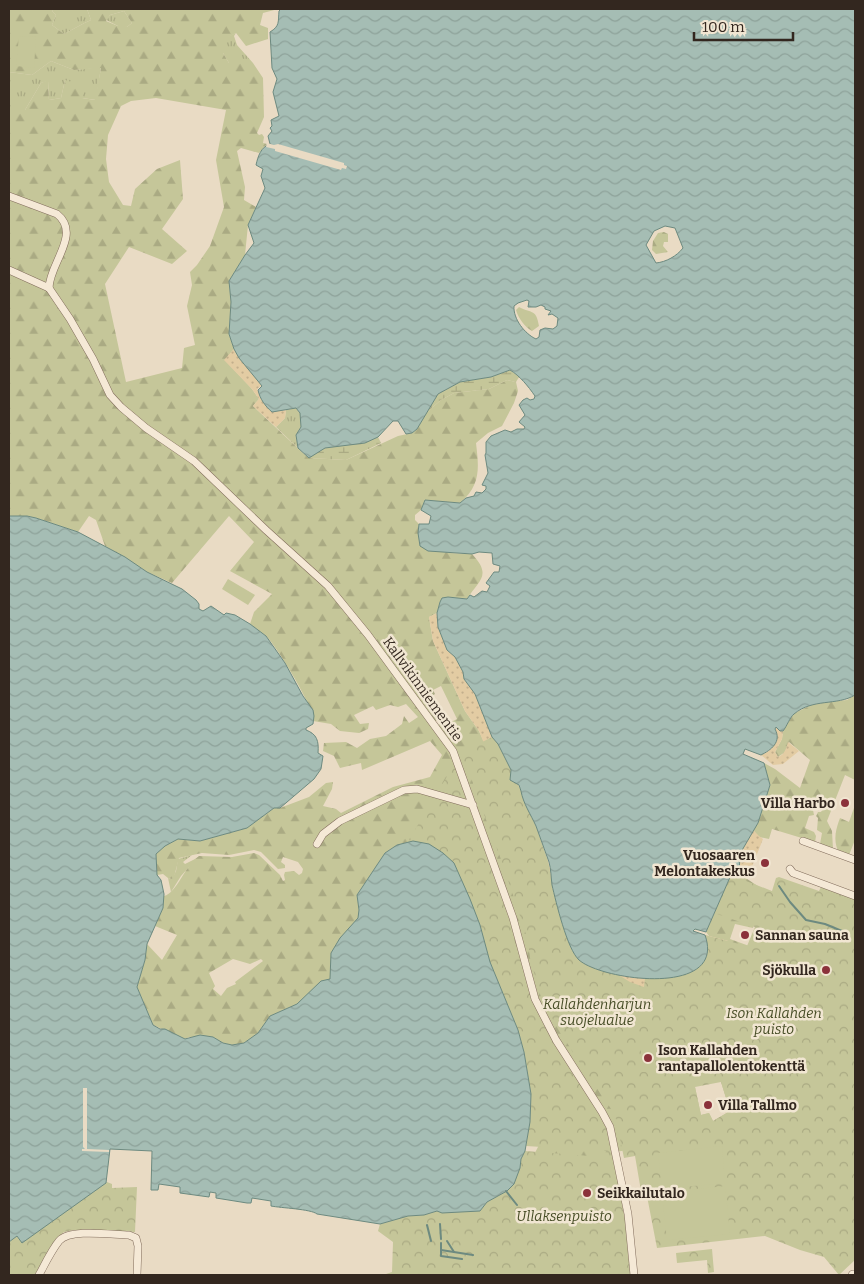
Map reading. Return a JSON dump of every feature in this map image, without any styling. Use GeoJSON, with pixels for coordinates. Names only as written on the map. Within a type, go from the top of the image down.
{"type":"FeatureCollection","features":[{"type":"Feature","properties":{"kind":"street"},"geometry":{"type":"LineString","coordinates":[[9,196],[57,214],[63,218],[66,224],[63,246],[51,276],[49,288],[9,270]]}},
{"type":"Feature","properties":{"kind":"street","name":"Kallvikinniementie"},"geometry":{"type":"LineString","coordinates":[[49,288],[70,319],[110,395],[121,407],[152,433],[194,460],[266,530],[319,576],[346,606],[453,751],[513,918],[535,999],[556,1040],[610,1127],[630,1221],[634,1275]]}},
{"type":"Feature","properties":{"kind":"street"},"geometry":{"type":"LineString","coordinates":[[317,844],[323,834],[340,821],[404,790],[417,789],[473,805]]}},
{"type":"Feature","properties":{"kind":"street"},"geometry":{"type":"LineString","coordinates":[[803,841],[855,860]]}},
{"type":"Feature","properties":{"kind":"street"},"geometry":{"type":"LineString","coordinates":[[790,869],[793,873],[855,896]]}},
{"type":"Feature","properties":{"kind":"street"},"geometry":{"type":"LineString","coordinates":[[39,1275],[59,1240],[68,1234],[129,1236],[136,1238],[138,1246],[137,1275]]}},
{"type":"Feature","properties":{"kind":"green space"},"geometry":{"type":"Polygon","coordinates":[[[9,9],[53,9],[52,11],[56,15],[52,25],[64,34],[91,20],[87,9],[278,9],[263,13],[260,25],[268,28],[268,39],[246,46],[236,33],[223,40],[223,53],[229,63],[253,63],[263,78],[264,117],[257,133],[259,135],[262,134],[264,137],[263,143],[267,144],[259,153],[241,148],[237,151],[245,187],[244,200],[256,207],[248,225],[245,255],[229,281],[231,302],[229,334],[234,349],[225,360],[259,399],[253,406],[309,458],[346,460],[398,436],[412,433],[417,429],[426,413],[441,400],[454,393],[489,389],[507,380],[516,382],[518,391],[502,426],[488,433],[476,443],[478,468],[472,490],[460,503],[425,500],[421,510],[415,515],[415,520],[419,524],[418,533],[450,553],[472,554],[482,568],[483,573],[479,583],[467,599],[448,597],[440,602],[437,613],[429,617],[433,641],[465,711],[479,731],[605,1003],[728,941],[709,936],[706,932],[731,875],[739,868],[744,877],[761,888],[753,928],[735,924],[730,939],[752,947],[779,941],[725,1139],[613,1152],[625,1221],[630,1275],[516,1190],[540,1143],[534,1051],[413,841],[397,845],[385,853],[357,895],[359,918],[340,938],[330,979],[297,1004],[270,1016],[258,1033],[244,1043],[232,1045],[223,1043],[213,1037],[189,1037],[185,1039],[153,1025],[137,987],[145,960],[147,944],[162,960],[177,935],[155,926],[163,908],[164,896],[173,890],[194,860],[199,856],[232,857],[254,853],[259,855],[280,875],[283,881],[285,880],[285,872],[294,871],[299,875],[303,869],[298,862],[283,857],[281,862],[285,865],[285,868],[278,869],[261,852],[254,850],[229,855],[202,853],[179,858],[172,879],[163,874],[157,875],[156,854],[165,846],[178,839],[200,841],[247,828],[274,808],[280,808],[309,797],[326,783],[333,782],[332,789],[323,806],[336,809],[341,813],[393,787],[430,777],[442,755],[430,741],[362,770],[361,763],[340,768],[334,756],[323,751],[324,743],[346,742],[357,748],[370,739],[386,736],[402,724],[404,716],[409,723],[418,717],[406,704],[398,707],[390,705],[376,710],[373,706],[354,715],[360,724],[369,723],[368,729],[359,733],[340,731],[331,724],[313,721],[308,704],[286,664],[266,636],[250,624],[254,612],[272,594],[230,571],[254,542],[229,516],[172,583],[147,572],[105,546],[96,520],[89,516],[78,532],[36,518],[9,516],[9,110],[25,110],[41,83],[48,80],[49,100],[61,98],[65,80],[82,85],[82,98],[95,100],[101,68],[74,70],[51,61],[32,75],[9,72],[9,9]],[[124,11],[110,15],[106,21],[118,26],[122,24],[127,27],[132,23],[124,11]],[[156,98],[131,101],[121,106],[108,135],[106,159],[109,182],[123,205],[131,206],[135,189],[157,169],[180,160],[183,199],[162,229],[187,251],[172,264],[129,247],[105,284],[126,382],[182,368],[184,348],[195,345],[187,306],[192,285],[190,272],[210,246],[224,207],[216,160],[226,110],[156,98]],[[441,686],[433,690],[435,694],[432,696],[436,704],[431,708],[437,720],[434,723],[437,726],[444,720],[447,724],[457,719],[441,686]],[[233,959],[209,973],[215,986],[213,989],[221,996],[227,988],[236,984],[235,982],[263,961],[261,959],[250,964],[233,959]],[[654,1079],[695,1087],[701,1115],[709,1113],[713,1121],[730,1111],[721,1082],[654,1079]]]}},
{"type":"Feature","properties":{"kind":"green space"},"geometry":{"type":"Polygon","coordinates":[[[53,9],[87,9],[91,20],[64,34],[52,25],[56,15],[52,11],[53,9]]]}},
{"type":"Feature","properties":{"kind":"green space"},"geometry":{"type":"Polygon","coordinates":[[[124,11],[132,23],[127,27],[118,26],[106,20],[110,15],[124,11]]]}},
{"type":"Feature","properties":{"kind":"green space"},"geometry":{"type":"Polygon","coordinates":[[[236,33],[234,36],[237,45],[253,63],[229,63],[223,53],[223,39],[236,33]]]}},
{"type":"Feature","properties":{"kind":"green space"},"geometry":{"type":"Polygon","coordinates":[[[19,36],[36,37],[34,68],[16,66],[19,36]]]}},
{"type":"Feature","properties":{"kind":"green space"},"geometry":{"type":"Polygon","coordinates":[[[51,61],[74,70],[101,67],[96,100],[82,98],[65,80],[61,98],[49,100],[48,81],[41,83],[25,110],[9,110],[9,72],[32,75],[51,61]]]}},
{"type":"Feature","properties":{"kind":"green space"},"geometry":{"type":"Polygon","coordinates":[[[664,232],[668,234],[668,242],[664,242],[663,246],[668,252],[656,254],[652,250],[653,241],[658,233],[664,232]]]}},
{"type":"Feature","properties":{"kind":"green space"},"geometry":{"type":"Polygon","coordinates":[[[519,307],[535,314],[539,326],[532,331],[527,327],[517,313],[516,310],[519,307]]]}},
{"type":"Feature","properties":{"kind":"green space"},"geometry":{"type":"Polygon","coordinates":[[[510,370],[519,377],[516,382],[507,380],[489,389],[454,393],[441,400],[426,413],[438,394],[460,382],[491,377],[510,370]]]}},
{"type":"Feature","properties":{"kind":"green space"},"geometry":{"type":"Polygon","coordinates":[[[296,408],[300,413],[301,427],[296,435],[298,448],[276,427],[285,418],[286,410],[296,408]]]}},
{"type":"Feature","properties":{"kind":"green space"},"geometry":{"type":"Polygon","coordinates":[[[378,437],[381,443],[346,460],[309,458],[304,454],[305,445],[378,437]]]}},
{"type":"Feature","properties":{"kind":"green space"},"geometry":{"type":"Polygon","coordinates":[[[228,579],[255,595],[248,605],[222,589],[228,579]]]}},
{"type":"Feature","properties":{"kind":"green space"},"geometry":{"type":"Polygon","coordinates":[[[855,695],[855,780],[845,775],[827,821],[832,831],[833,849],[820,844],[822,833],[817,830],[818,818],[816,816],[824,807],[818,801],[813,810],[814,815],[809,816],[805,828],[814,832],[816,836],[815,842],[772,829],[769,839],[759,837],[753,830],[758,823],[770,785],[764,763],[800,788],[810,760],[789,742],[785,752],[778,757],[775,752],[782,739],[783,731],[793,714],[811,705],[847,700],[855,695]]]}},
{"type":"Feature","properties":{"kind":"green space","name":"Ison Kallahden puisto"},"geometry":{"type":"Polygon","coordinates":[[[492,737],[498,744],[536,826],[548,861],[567,938],[577,958],[591,967],[617,974],[630,982],[644,987],[645,978],[681,977],[707,942],[705,935],[747,946],[755,927],[714,913],[731,875],[772,891],[776,878],[779,877],[819,891],[821,887],[855,899],[855,1260],[839,1275],[824,1257],[765,1236],[657,1248],[646,1191],[641,1191],[635,1156],[624,1158],[615,1115],[572,1051],[542,1001],[530,958],[528,940],[502,862],[461,753],[492,737]],[[721,1082],[695,1087],[701,1115],[709,1113],[713,1121],[730,1111],[721,1082]]]}},
{"type":"Feature","properties":{"kind":"green space","name":"Ullaksenpuisto"},"geometry":{"type":"Polygon","coordinates":[[[455,763],[494,870],[533,1003],[607,1125],[625,1221],[630,1275],[383,1275],[392,1272],[393,1242],[378,1231],[380,1224],[408,1216],[424,1215],[437,1211],[480,1211],[487,1202],[507,1191],[520,1168],[521,1159],[525,1151],[604,1157],[606,1151],[526,1146],[530,1122],[531,1094],[524,1052],[518,1030],[490,962],[480,925],[454,863],[413,841],[407,843],[455,763]]]}},
{"type":"Feature","properties":{"kind":"green space"},"geometry":{"type":"Polygon","coordinates":[[[855,805],[855,840],[849,855],[838,851],[836,834],[840,818],[849,822],[855,805]]]}},
{"type":"Feature","properties":{"kind":"green space"},"geometry":{"type":"Polygon","coordinates":[[[192,855],[183,862],[185,864],[197,858],[181,876],[171,892],[168,878],[172,879],[176,871],[178,859],[192,855]]]}},
{"type":"Feature","properties":{"kind":"green space","name":"Ison Kallahden rantapallolentokenttä"},"geometry":{"type":"Polygon","coordinates":[[[641,1044],[655,1044],[655,1072],[641,1072],[641,1044]]]}},
{"type":"Feature","properties":{"kind":"green space"},"geometry":{"type":"Polygon","coordinates":[[[722,1146],[725,1183],[662,1189],[658,1153],[722,1146]]]}},
{"type":"Feature","properties":{"kind":"green space"},"geometry":{"type":"Polygon","coordinates":[[[107,1182],[112,1184],[112,1188],[137,1187],[135,1232],[73,1230],[64,1232],[56,1239],[35,1275],[9,1275],[9,1242],[17,1236],[22,1242],[107,1182]]]}},
{"type":"Feature","properties":{"kind":"green space"},"geometry":{"type":"Polygon","coordinates":[[[725,1186],[730,1234],[667,1240],[662,1193],[725,1186]]]}},
{"type":"Feature","properties":{"kind":"green space"},"geometry":{"type":"Polygon","coordinates":[[[712,1249],[714,1272],[708,1273],[707,1260],[677,1263],[676,1253],[712,1249]]]}},
{"type":"Feature","properties":{"kind":"sand"},"geometry":{"type":"Polygon","coordinates":[[[234,349],[262,385],[257,389],[272,412],[286,410],[285,418],[276,427],[253,406],[259,399],[224,360],[234,349]]]}},
{"type":"Feature","properties":{"kind":"sand"},"geometry":{"type":"Polygon","coordinates":[[[437,613],[438,627],[447,650],[455,657],[463,672],[464,679],[475,694],[492,736],[498,744],[521,791],[550,868],[591,967],[631,976],[663,979],[677,978],[690,975],[699,968],[706,946],[705,935],[728,941],[705,995],[579,980],[479,731],[465,711],[433,641],[429,617],[437,613]]]}},
{"type":"Feature","properties":{"kind":"sand"},"geometry":{"type":"Polygon","coordinates":[[[777,727],[780,731],[783,731],[782,739],[775,752],[778,757],[784,753],[788,742],[799,751],[783,764],[773,765],[761,755],[769,751],[777,740],[775,729],[777,727]]]}},
{"type":"Feature","properties":{"kind":"sand"},"geometry":{"type":"Polygon","coordinates":[[[753,830],[763,839],[750,872],[746,872],[744,877],[740,865],[741,853],[753,830]]]}},
{"type":"Feature","properties":{"kind":"water"},"geometry":{"type":"Polygon","coordinates":[[[281,9],[855,9],[855,695],[801,709],[793,715],[783,731],[776,727],[776,742],[772,748],[761,755],[745,749],[743,754],[764,763],[770,785],[758,823],[741,852],[739,868],[731,875],[706,932],[695,929],[693,931],[705,935],[707,955],[698,968],[681,976],[659,979],[635,978],[612,974],[579,960],[566,936],[552,885],[549,862],[536,826],[523,800],[519,785],[510,780],[511,770],[498,744],[492,737],[475,694],[464,679],[463,672],[455,657],[447,650],[438,627],[437,613],[442,598],[467,599],[470,595],[474,597],[482,591],[487,592],[490,586],[486,583],[494,572],[499,572],[500,566],[493,564],[492,553],[479,552],[472,554],[428,551],[420,546],[419,524],[429,524],[431,516],[421,510],[425,500],[460,503],[466,498],[474,496],[476,492],[482,493],[486,489],[486,486],[482,485],[488,473],[485,455],[486,442],[491,436],[505,430],[511,432],[517,429],[524,429],[525,427],[519,422],[525,415],[519,405],[523,400],[527,398],[530,400],[534,399],[535,396],[524,382],[510,370],[491,377],[460,382],[438,394],[417,429],[412,433],[406,434],[398,421],[393,421],[378,437],[365,443],[325,448],[309,458],[298,448],[296,435],[301,427],[300,413],[296,408],[272,412],[269,410],[258,390],[262,386],[234,349],[229,334],[231,302],[229,281],[254,243],[248,225],[265,188],[261,176],[263,169],[256,165],[262,150],[270,144],[268,136],[272,131],[270,128],[272,126],[271,120],[279,116],[273,92],[277,79],[272,68],[270,32],[277,26],[281,9]],[[665,226],[654,231],[646,245],[656,263],[671,258],[683,248],[675,228],[665,226]],[[527,300],[514,306],[515,316],[520,326],[536,339],[539,337],[540,330],[545,328],[553,329],[557,326],[558,318],[552,314],[548,315],[551,311],[541,305],[528,307],[529,301],[527,300]]]}},
{"type":"Feature","properties":{"kind":"water"},"geometry":{"type":"Polygon","coordinates":[[[9,516],[36,518],[78,532],[125,557],[147,572],[182,589],[196,600],[199,604],[199,609],[203,611],[211,606],[224,615],[226,613],[235,615],[250,624],[266,636],[285,663],[313,710],[313,724],[306,728],[306,730],[315,736],[318,742],[318,753],[323,756],[321,769],[314,779],[280,808],[274,808],[247,828],[200,841],[178,839],[165,846],[156,854],[157,875],[161,880],[164,894],[163,908],[147,944],[145,960],[137,987],[153,1025],[185,1039],[200,1035],[213,1037],[223,1043],[232,1045],[244,1043],[258,1033],[270,1016],[297,1004],[321,981],[330,979],[331,953],[340,938],[358,918],[357,895],[385,853],[397,845],[413,841],[429,844],[454,863],[480,925],[490,962],[518,1030],[524,1052],[531,1094],[530,1122],[525,1151],[514,1184],[507,1191],[487,1202],[480,1211],[442,1213],[437,1211],[424,1215],[408,1216],[380,1224],[271,1206],[271,1201],[252,1198],[251,1203],[247,1203],[216,1198],[216,1193],[210,1192],[209,1197],[180,1193],[180,1187],[159,1184],[158,1190],[151,1190],[152,1151],[110,1149],[106,1183],[22,1243],[17,1236],[9,1242],[9,516]]]}},
{"type":"Feature","properties":{"kind":"pier"},"geometry":{"type":"Polygon","coordinates":[[[267,143],[278,144],[344,163],[347,166],[346,169],[342,168],[341,170],[275,151],[275,149],[266,147],[267,143]]]}},
{"type":"Feature","properties":{"kind":"pier"},"geometry":{"type":"Polygon","coordinates":[[[83,1088],[87,1088],[87,1149],[109,1150],[109,1152],[82,1151],[82,1149],[85,1149],[83,1147],[83,1088]]]}},
{"type":"Feature","properties":{"kind":"waterway"},"geometry":{"type":"LineString","coordinates":[[779,886],[806,920],[825,924],[842,931]]}},
{"type":"Feature","properties":{"kind":"waterway"},"geometry":{"type":"LineString","coordinates":[[506,1191],[517,1205]]}},
{"type":"Feature","properties":{"kind":"waterway"},"geometry":{"type":"LineString","coordinates":[[440,1224],[441,1239]]}},
{"type":"Feature","properties":{"kind":"waterway"},"geometry":{"type":"LineString","coordinates":[[427,1225],[431,1241]]}},
{"type":"Feature","properties":{"kind":"waterway"},"geometry":{"type":"LineString","coordinates":[[447,1241],[454,1252]]}},
{"type":"Feature","properties":{"kind":"waterway"},"geometry":{"type":"LineString","coordinates":[[441,1243],[441,1256],[462,1259]]}},
{"type":"Feature","properties":{"kind":"waterway"},"geometry":{"type":"LineString","coordinates":[[441,1250],[473,1255]]}},
{"type":"Feature","properties":{"kind":"place","name":"Villa Harbo"},"geometry":{"type":"Point","coordinates":[845,803]}},
{"type":"Feature","properties":{"kind":"place","name":"Vuosaaren Melontakeskus"},"geometry":{"type":"Point","coordinates":[765,863]}},
{"type":"Feature","properties":{"kind":"place","name":"Sannan sauna"},"geometry":{"type":"Point","coordinates":[745,935]}},
{"type":"Feature","properties":{"kind":"place","name":"Sjökulla"},"geometry":{"type":"Point","coordinates":[826,970]}},
{"type":"Feature","properties":{"kind":"place","name":"Ison Kallahden rantapallolentokenttä"},"geometry":{"type":"Point","coordinates":[648,1058]}},
{"type":"Feature","properties":{"kind":"place","name":"Villa Tallmo"},"geometry":{"type":"Point","coordinates":[708,1105]}},
{"type":"Feature","properties":{"kind":"place","name":"Seikkailutalo"},"geometry":{"type":"Point","coordinates":[587,1193]}},
{"type":"Feature","properties":{"kind":"park label","name":"Kallahdenharjun suojelualue"},"geometry":{"type":"Point","coordinates":[597,1012]}}]}
